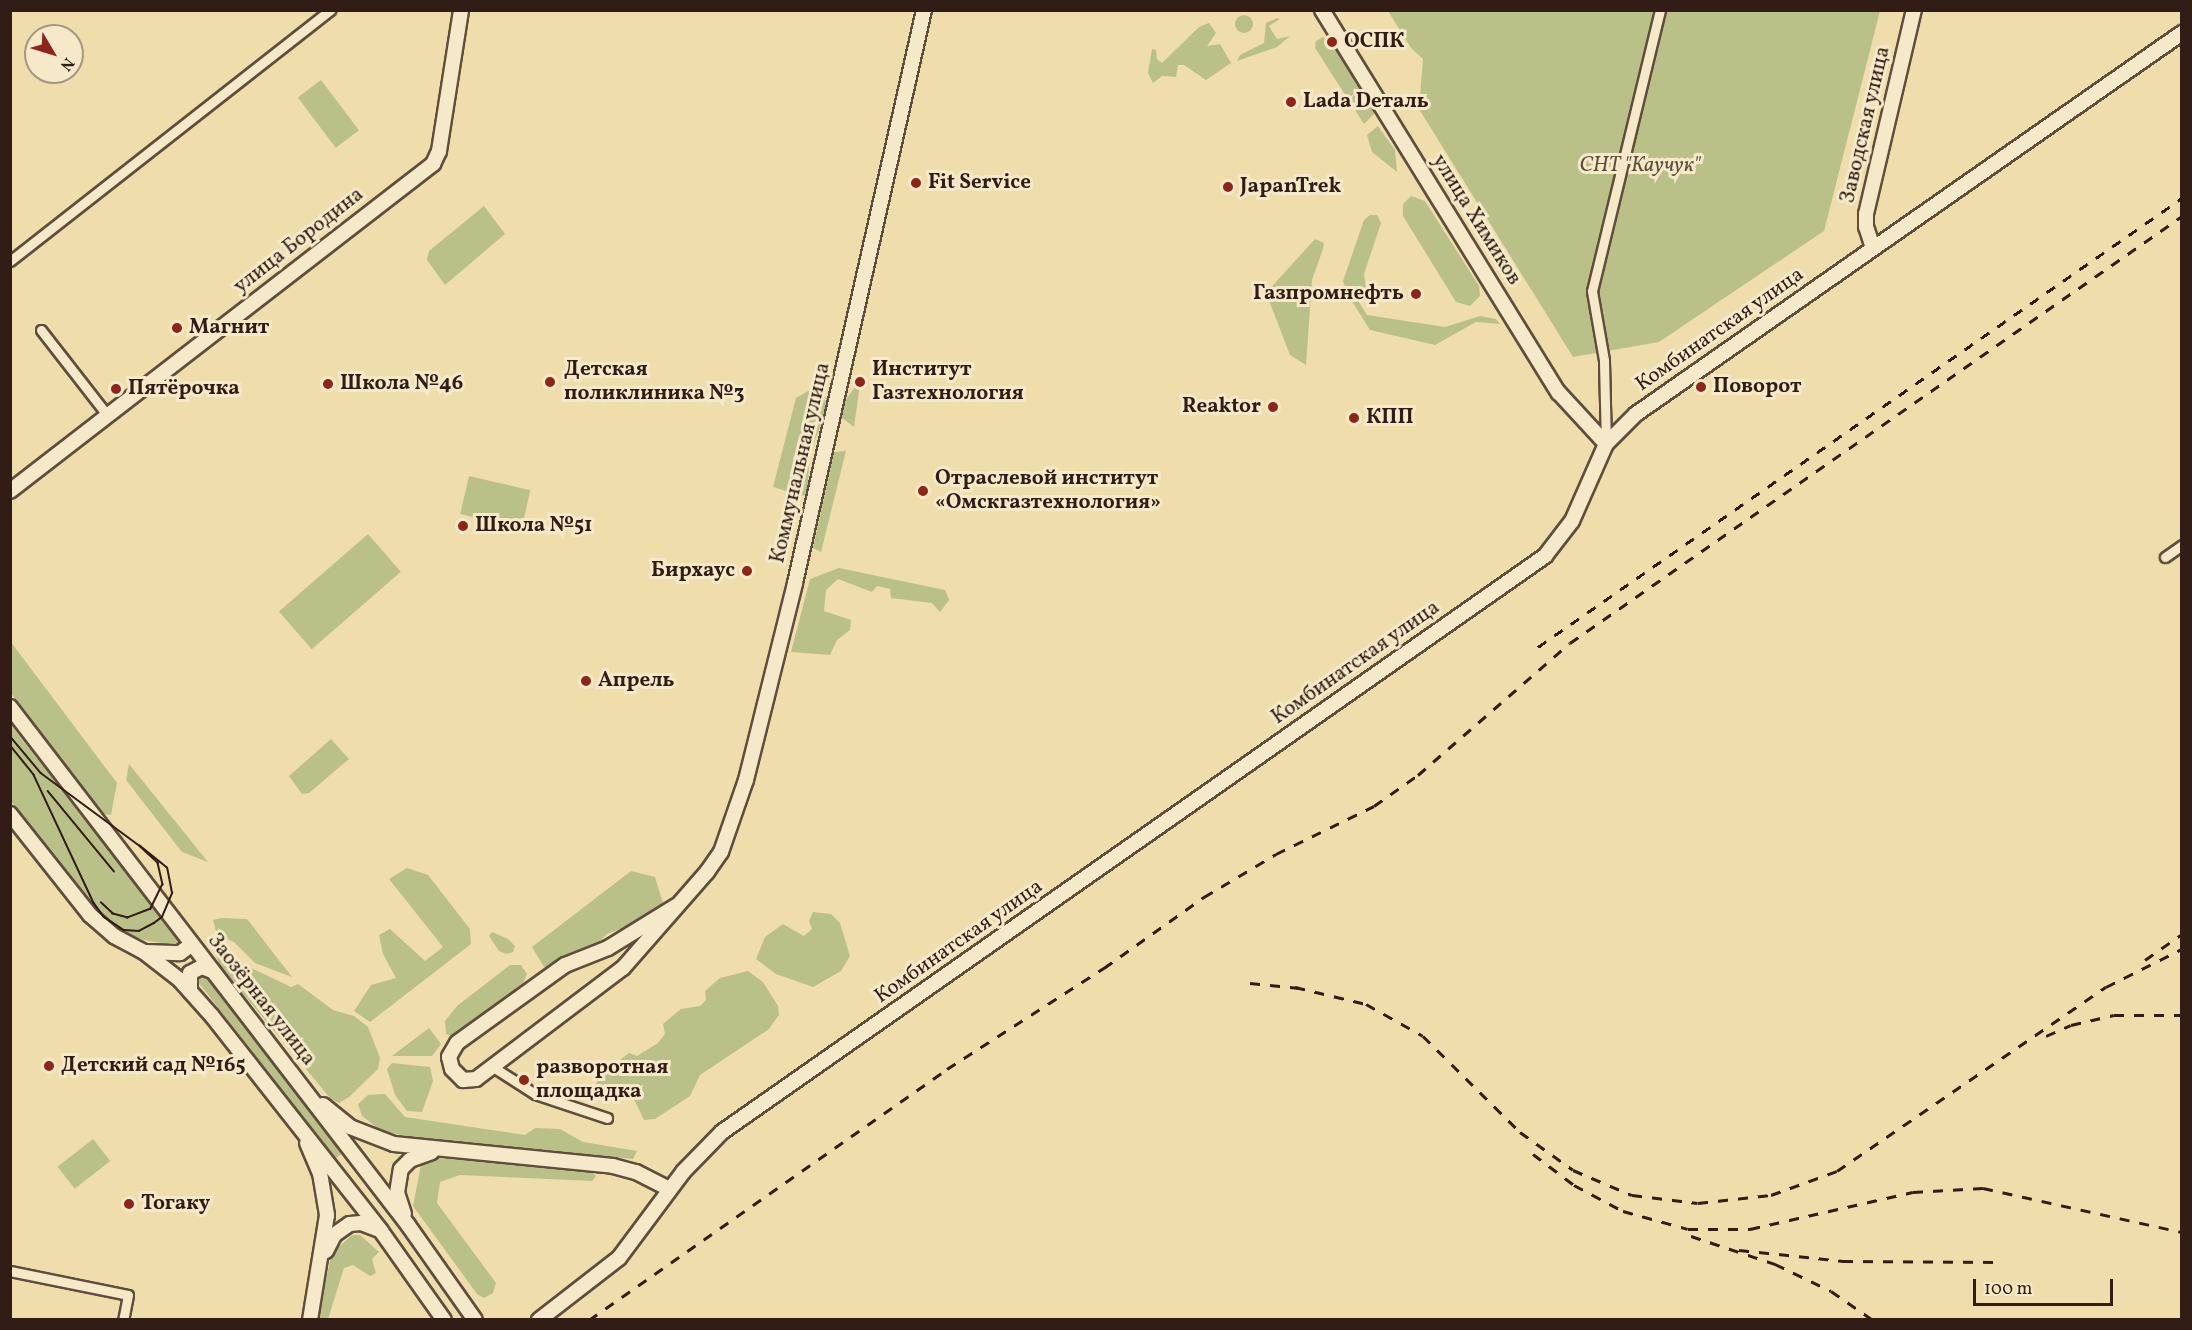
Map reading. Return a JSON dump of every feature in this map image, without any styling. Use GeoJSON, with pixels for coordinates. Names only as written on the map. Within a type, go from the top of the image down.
{"type":"FeatureCollection","features":[{"type":"Feature","properties":{"kind":"main road","name":"улица Бородина"},"geometry":{"type":"LineString","coordinates":[[10,491],[433,164],[442,137],[461,10]]}},
{"type":"Feature","properties":{"kind":"main road","name":"Коммунальная улица"},"geometry":{"type":"LineString","coordinates":[[676,906],[599,953],[565,965],[456,1043],[449,1057],[452,1069],[464,1080],[476,1079],[623,968],[676,906],[721,852],[746,780],[857,313],[924,10]]}},
{"type":"Feature","properties":{"kind":"main road","name":"улица Химиков"},"geometry":{"type":"LineString","coordinates":[[1322,10],[1559,393],[1606,444]]}},
{"type":"Feature","properties":{"kind":"main road","name":"Заводская улица"},"geometry":{"type":"LineString","coordinates":[[1873,248],[1866,227],[1866,214],[1914,10]]}},
{"type":"Feature","properties":{"kind":"main road","name":"Комбинатская улица"},"geometry":{"type":"LineString","coordinates":[[539,1320],[619,1258],[670,1189],[722,1132],[1545,556],[1572,521],[1606,444],[1636,414],[2181,33]]}},
{"type":"Feature","properties":{"kind":"main road","name":"Заозёрная улица"},"geometry":{"type":"LineString","coordinates":[[10,707],[408,1225],[471,1315]]}},
{"type":"Feature","properties":{"kind":"main road"},"geometry":{"type":"LineString","coordinates":[[10,814],[90,915],[114,936],[144,952],[190,991],[295,1119],[381,1231],[444,1320]]}},
{"type":"Feature","properties":{"kind":"main road"},"geometry":{"type":"LineString","coordinates":[[144,952],[180,953],[191,945]]}},
{"type":"Feature","properties":{"kind":"main road"},"geometry":{"type":"LineString","coordinates":[[190,991],[190,973],[202,967],[212,971]]}},
{"type":"Feature","properties":{"kind":"main road"},"geometry":{"type":"LineString","coordinates":[[304,1090],[350,1127],[367,1136],[437,1151],[614,1166],[636,1172],[670,1189]]}},
{"type":"Feature","properties":{"kind":"main road"},"geometry":{"type":"LineString","coordinates":[[295,1119],[325,1193],[327,1215],[310,1320]]}},
{"type":"Feature","properties":{"kind":"main road"},"geometry":{"type":"LineString","coordinates":[[408,1225],[397,1193],[397,1180],[410,1160],[437,1151]]}},
{"type":"Feature","properties":{"kind":"main road"},"geometry":{"type":"LineString","coordinates":[[321,1261],[334,1235],[342,1228],[361,1223],[381,1231]]}},
{"type":"Feature","properties":{"kind":"street"},"geometry":{"type":"LineString","coordinates":[[10,261],[330,10]]}},
{"type":"Feature","properties":{"kind":"street"},"geometry":{"type":"LineString","coordinates":[[1606,444],[1604,360],[1592,291],[1660,10]]}},
{"type":"Feature","properties":{"kind":"street"},"geometry":{"type":"LineString","coordinates":[[41,330],[108,416]]}},
{"type":"Feature","properties":{"kind":"street"},"geometry":{"type":"LineString","coordinates":[[2165,557],[2181,545]]}},
{"type":"Feature","properties":{"kind":"street"},"geometry":{"type":"LineString","coordinates":[[493,1067],[535,1094],[607,1118]]}},
{"type":"Feature","properties":{"kind":"street"},"geometry":{"type":"LineString","coordinates":[[10,1271],[128,1295],[123,1320]]}},
{"type":"Feature","properties":{"kind":"green space","name":"СНТ \"Каучук\""},"geometry":{"type":"Polygon","coordinates":[[[1388,11],[1880,11],[1824,231],[1659,342],[1573,357],[1419,109],[1423,59],[1411,48],[1388,11]]]}},
{"type":"Feature","properties":{"kind":"green space"},"geometry":{"type":"Polygon","coordinates":[[[1244,15],[1250,18],[1253,24],[1250,30],[1244,33],[1238,30],[1235,24],[1238,18],[1244,15]]]}},
{"type":"Feature","properties":{"kind":"green space"},"geometry":{"type":"Polygon","coordinates":[[[1280,19],[1269,26],[1277,39],[1290,36],[1277,47],[1237,61],[1240,55],[1264,43],[1266,23],[1280,19]]]}},
{"type":"Feature","properties":{"kind":"green space"},"geometry":{"type":"Polygon","coordinates":[[[1209,23],[1216,33],[1207,46],[1220,44],[1231,63],[1206,80],[1184,65],[1178,65],[1176,77],[1162,76],[1153,83],[1148,73],[1152,49],[1156,50],[1157,59],[1162,63],[1199,27],[1209,23]]]}},
{"type":"Feature","properties":{"kind":"green space"},"geometry":{"type":"Polygon","coordinates":[[[1323,37],[1337,48],[1373,108],[1374,114],[1364,124],[1315,48],[1316,41],[1323,37]]]}},
{"type":"Feature","properties":{"kind":"green space"},"geometry":{"type":"Polygon","coordinates":[[[321,80],[359,130],[336,148],[298,97],[321,80]]]}},
{"type":"Feature","properties":{"kind":"green space"},"geometry":{"type":"Polygon","coordinates":[[[1378,126],[1395,150],[1397,172],[1372,152],[1367,135],[1378,126]]]}},
{"type":"Feature","properties":{"kind":"green space"},"geometry":{"type":"Polygon","coordinates":[[[1411,196],[1425,201],[1479,286],[1480,296],[1470,306],[1456,302],[1403,216],[1403,204],[1411,196]]]}},
{"type":"Feature","properties":{"kind":"green space"},"geometry":{"type":"Polygon","coordinates":[[[484,206],[505,234],[445,285],[427,260],[429,251],[484,206]]]}},
{"type":"Feature","properties":{"kind":"green space"},"geometry":{"type":"Polygon","coordinates":[[[1370,215],[1377,215],[1381,223],[1364,274],[1366,289],[1355,296],[1367,315],[1445,327],[1480,316],[1496,319],[1500,324],[1476,322],[1435,345],[1370,330],[1348,295],[1343,281],[1364,220],[1370,215]]]}},
{"type":"Feature","properties":{"kind":"green space"},"geometry":{"type":"Polygon","coordinates":[[[1315,239],[1324,243],[1312,280],[1306,365],[1290,355],[1266,293],[1315,239]]]}},
{"type":"Feature","properties":{"kind":"green space"},"geometry":{"type":"Polygon","coordinates":[[[858,383],[860,384],[854,427],[840,416],[844,402],[858,383]]]}},
{"type":"Feature","properties":{"kind":"green space"},"geometry":{"type":"Polygon","coordinates":[[[808,391],[830,399],[809,457],[808,494],[802,496],[773,487],[796,398],[808,391]]]}},
{"type":"Feature","properties":{"kind":"green space"},"geometry":{"type":"Polygon","coordinates":[[[846,451],[821,552],[813,548],[834,452],[846,451]]]}},
{"type":"Feature","properties":{"kind":"green space"},"geometry":{"type":"Polygon","coordinates":[[[469,476],[530,490],[522,528],[460,514],[469,476]]]}},
{"type":"Feature","properties":{"kind":"green space"},"geometry":{"type":"Polygon","coordinates":[[[368,534],[401,572],[312,649],[279,611],[368,534]]]}},
{"type":"Feature","properties":{"kind":"green space"},"geometry":{"type":"Polygon","coordinates":[[[839,568],[945,590],[949,600],[940,612],[932,603],[891,598],[890,589],[877,586],[872,592],[838,579],[826,590],[824,611],[851,620],[850,630],[837,640],[830,655],[791,652],[810,579],[839,568]]]}},
{"type":"Feature","properties":{"kind":"green space"},"geometry":{"type":"Polygon","coordinates":[[[10,641],[117,783],[111,815],[104,814],[11,693],[10,641]]]}},
{"type":"Feature","properties":{"kind":"green space"},"geometry":{"type":"Polygon","coordinates":[[[10,724],[182,944],[179,946],[144,940],[113,928],[95,912],[18,813],[11,800],[10,724]]]}},
{"type":"Feature","properties":{"kind":"green space"},"geometry":{"type":"Polygon","coordinates":[[[331,739],[349,759],[309,793],[302,794],[289,776],[331,739]]]}},
{"type":"Feature","properties":{"kind":"green space"},"geometry":{"type":"Polygon","coordinates":[[[129,764],[208,862],[182,852],[126,780],[129,764]]]}},
{"type":"Feature","properties":{"kind":"green space"},"geometry":{"type":"Polygon","coordinates":[[[407,868],[428,875],[470,929],[471,944],[370,1022],[354,1011],[371,985],[396,978],[383,954],[379,935],[390,929],[425,961],[443,947],[389,879],[407,868]]]}},
{"type":"Feature","properties":{"kind":"green space"},"geometry":{"type":"Polygon","coordinates":[[[631,871],[655,877],[663,903],[649,918],[607,934],[592,949],[548,970],[544,967],[532,947],[631,871]]]}},
{"type":"Feature","properties":{"kind":"green space"},"geometry":{"type":"Polygon","coordinates":[[[813,912],[831,914],[840,923],[850,956],[841,971],[813,987],[776,974],[756,959],[765,937],[783,924],[804,936],[812,929],[809,921],[813,912]]]}},
{"type":"Feature","properties":{"kind":"green space"},"geometry":{"type":"Polygon","coordinates":[[[247,919],[292,977],[255,963],[234,942],[217,935],[213,920],[247,919]]]}},
{"type":"Feature","properties":{"kind":"green space"},"geometry":{"type":"Polygon","coordinates":[[[492,932],[508,939],[515,946],[513,952],[506,954],[499,951],[489,936],[492,932]]]}},
{"type":"Feature","properties":{"kind":"green space"},"geometry":{"type":"Polygon","coordinates":[[[220,953],[291,987],[298,984],[333,1010],[354,1016],[368,1027],[380,1058],[378,1069],[349,1097],[339,1103],[331,1099],[220,966],[216,955],[220,953]]]}},
{"type":"Feature","properties":{"kind":"green space"},"geometry":{"type":"Polygon","coordinates":[[[510,965],[521,965],[527,974],[523,983],[475,1024],[455,1037],[446,1034],[445,1021],[457,1006],[510,965]]]}},
{"type":"Feature","properties":{"kind":"green space"},"geometry":{"type":"Polygon","coordinates":[[[748,971],[763,982],[778,1006],[779,1015],[769,1029],[700,1075],[690,1096],[655,1119],[644,1120],[633,1097],[596,1085],[599,1076],[629,1053],[637,1056],[658,1043],[665,1034],[663,1024],[681,1009],[700,1006],[706,1000],[705,991],[720,978],[748,971]]]}},
{"type":"Feature","properties":{"kind":"green space"},"geometry":{"type":"Polygon","coordinates":[[[200,974],[206,974],[344,1152],[336,1158],[198,982],[200,974]]]}},
{"type":"Feature","properties":{"kind":"green space"},"geometry":{"type":"Polygon","coordinates":[[[429,1028],[441,1044],[432,1056],[392,1056],[429,1028]]]}},
{"type":"Feature","properties":{"kind":"green space"},"geometry":{"type":"Polygon","coordinates":[[[392,1063],[430,1067],[433,1081],[422,1112],[407,1111],[395,1095],[387,1069],[392,1063]]]}},
{"type":"Feature","properties":{"kind":"green space"},"geometry":{"type":"Polygon","coordinates":[[[385,1094],[405,1117],[525,1135],[535,1128],[560,1129],[583,1142],[637,1151],[633,1159],[418,1139],[380,1130],[362,1116],[358,1104],[368,1095],[385,1094]]]}},
{"type":"Feature","properties":{"kind":"green space"},"geometry":{"type":"Polygon","coordinates":[[[93,1139],[110,1161],[75,1189],[58,1167],[93,1139]]]}},
{"type":"Feature","properties":{"kind":"green space"},"geometry":{"type":"Polygon","coordinates":[[[438,1158],[591,1171],[596,1176],[592,1181],[460,1175],[440,1182],[437,1203],[496,1283],[493,1293],[484,1298],[477,1294],[413,1206],[421,1165],[438,1158]]]}},
{"type":"Feature","properties":{"kind":"green space"},"geometry":{"type":"Polygon","coordinates":[[[352,1235],[360,1235],[379,1252],[372,1259],[376,1273],[370,1276],[353,1265],[344,1268],[328,1319],[317,1320],[332,1253],[352,1235]]]}},
{"type":"Feature","properties":{"kind":"tram line"},"geometry":{"type":"LineString","coordinates":[[10,736],[41,773],[140,846],[158,863],[163,884],[151,909],[128,918],[113,914],[101,903]]}},
{"type":"Feature","properties":{"kind":"tram line"},"geometry":{"type":"LineString","coordinates":[[10,745],[34,775],[94,903],[104,917],[124,930],[139,931],[162,917],[172,893],[167,868],[140,846]]}},
{"type":"Feature","properties":{"kind":"tram line"},"geometry":{"type":"LineString","coordinates":[[48,791],[114,871]]}},
{"type":"Feature","properties":{"kind":"railway"},"geometry":{"type":"LineString","coordinates":[[1538,647],[2182,198]]}},
{"type":"Feature","properties":{"kind":"railway"},"geometry":{"type":"LineString","coordinates":[[589,1320],[947,1069],[1104,968],[1204,897],[1276,854],[1374,806],[1418,775],[1570,643],[2182,216]]}},
{"type":"Feature","properties":{"kind":"railway"},"geometry":{"type":"LineString","coordinates":[[2145,960],[2182,934]]}},
{"type":"Feature","properties":{"kind":"railway"},"geometry":{"type":"LineString","coordinates":[[1295,987],[1366,1004],[1423,1036],[1520,1132],[1573,1170],[1632,1195],[1698,1203],[1771,1195],[1837,1171],[2106,987],[2182,949]]}},
{"type":"Feature","properties":{"kind":"railway"},"geometry":{"type":"LineString","coordinates":[[1250,983],[1300,988]]}},
{"type":"Feature","properties":{"kind":"railway"},"geometry":{"type":"LineString","coordinates":[[2046,1036],[2071,1025],[2114,1015],[2182,1015]]}},
{"type":"Feature","properties":{"kind":"railway"},"geometry":{"type":"LineString","coordinates":[[1533,1154],[1574,1185],[1623,1211],[1688,1229],[1750,1229],[1913,1192],[1983,1188],[2182,1232]]}},
{"type":"Feature","properties":{"kind":"railway"},"geometry":{"type":"LineString","coordinates":[[1691,1236],[1775,1264],[1831,1291],[1873,1320]]}},
{"type":"Feature","properties":{"kind":"railway"},"geometry":{"type":"LineString","coordinates":[[1739,1250],[1843,1261],[1999,1262]]}},
{"type":"Feature","properties":{"kind":"place","name":"ОСПК"},"geometry":{"type":"Point","coordinates":[1332,42]}},
{"type":"Feature","properties":{"kind":"place","name":"Lada Dеталь"},"geometry":{"type":"Point","coordinates":[1291,102]}},
{"type":"Feature","properties":{"kind":"place","name":"Fit Service"},"geometry":{"type":"Point","coordinates":[916,183]}},
{"type":"Feature","properties":{"kind":"place","name":"JapanTrek"},"geometry":{"type":"Point","coordinates":[1228,187]}},
{"type":"Feature","properties":{"kind":"place","name":"Газпромнефть"},"geometry":{"type":"Point","coordinates":[1416,294]}},
{"type":"Feature","properties":{"kind":"place","name":"Магнит"},"geometry":{"type":"Point","coordinates":[177,328]}},
{"type":"Feature","properties":{"kind":"place","name":"Детская поликлиника №3"},"geometry":{"type":"Point","coordinates":[550,382]}},
{"type":"Feature","properties":{"kind":"place","name":"Институт Газтехнология"},"geometry":{"type":"Point","coordinates":[860,382]}},
{"type":"Feature","properties":{"kind":"place","name":"Школа №46"},"geometry":{"type":"Point","coordinates":[328,384]}},
{"type":"Feature","properties":{"kind":"place","name":"Поворот"},"geometry":{"type":"Point","coordinates":[1701,387]}},
{"type":"Feature","properties":{"kind":"place","name":"Пятёрочка"},"geometry":{"type":"Point","coordinates":[116,389]}},
{"type":"Feature","properties":{"kind":"place","name":"Reaktor"},"geometry":{"type":"Point","coordinates":[1273,407]}},
{"type":"Feature","properties":{"kind":"place","name":"КПП"},"geometry":{"type":"Point","coordinates":[1354,418]}},
{"type":"Feature","properties":{"kind":"place","name":"Отраслевой институт «Омскгазтехнология»"},"geometry":{"type":"Point","coordinates":[923,491]}},
{"type":"Feature","properties":{"kind":"place","name":"Школа №51"},"geometry":{"type":"Point","coordinates":[463,526]}},
{"type":"Feature","properties":{"kind":"place","name":"Бирхаус"},"geometry":{"type":"Point","coordinates":[747,571]}},
{"type":"Feature","properties":{"kind":"place","name":"Апрель"},"geometry":{"type":"Point","coordinates":[586,681]}},
{"type":"Feature","properties":{"kind":"place","name":"Детский сад №165"},"geometry":{"type":"Point","coordinates":[49,1066]}},
{"type":"Feature","properties":{"kind":"place","name":"разворотная площадка"},"geometry":{"type":"Point","coordinates":[524,1080]}},
{"type":"Feature","properties":{"kind":"place","name":"Тогаку"},"geometry":{"type":"Point","coordinates":[129,1204]}}]}
